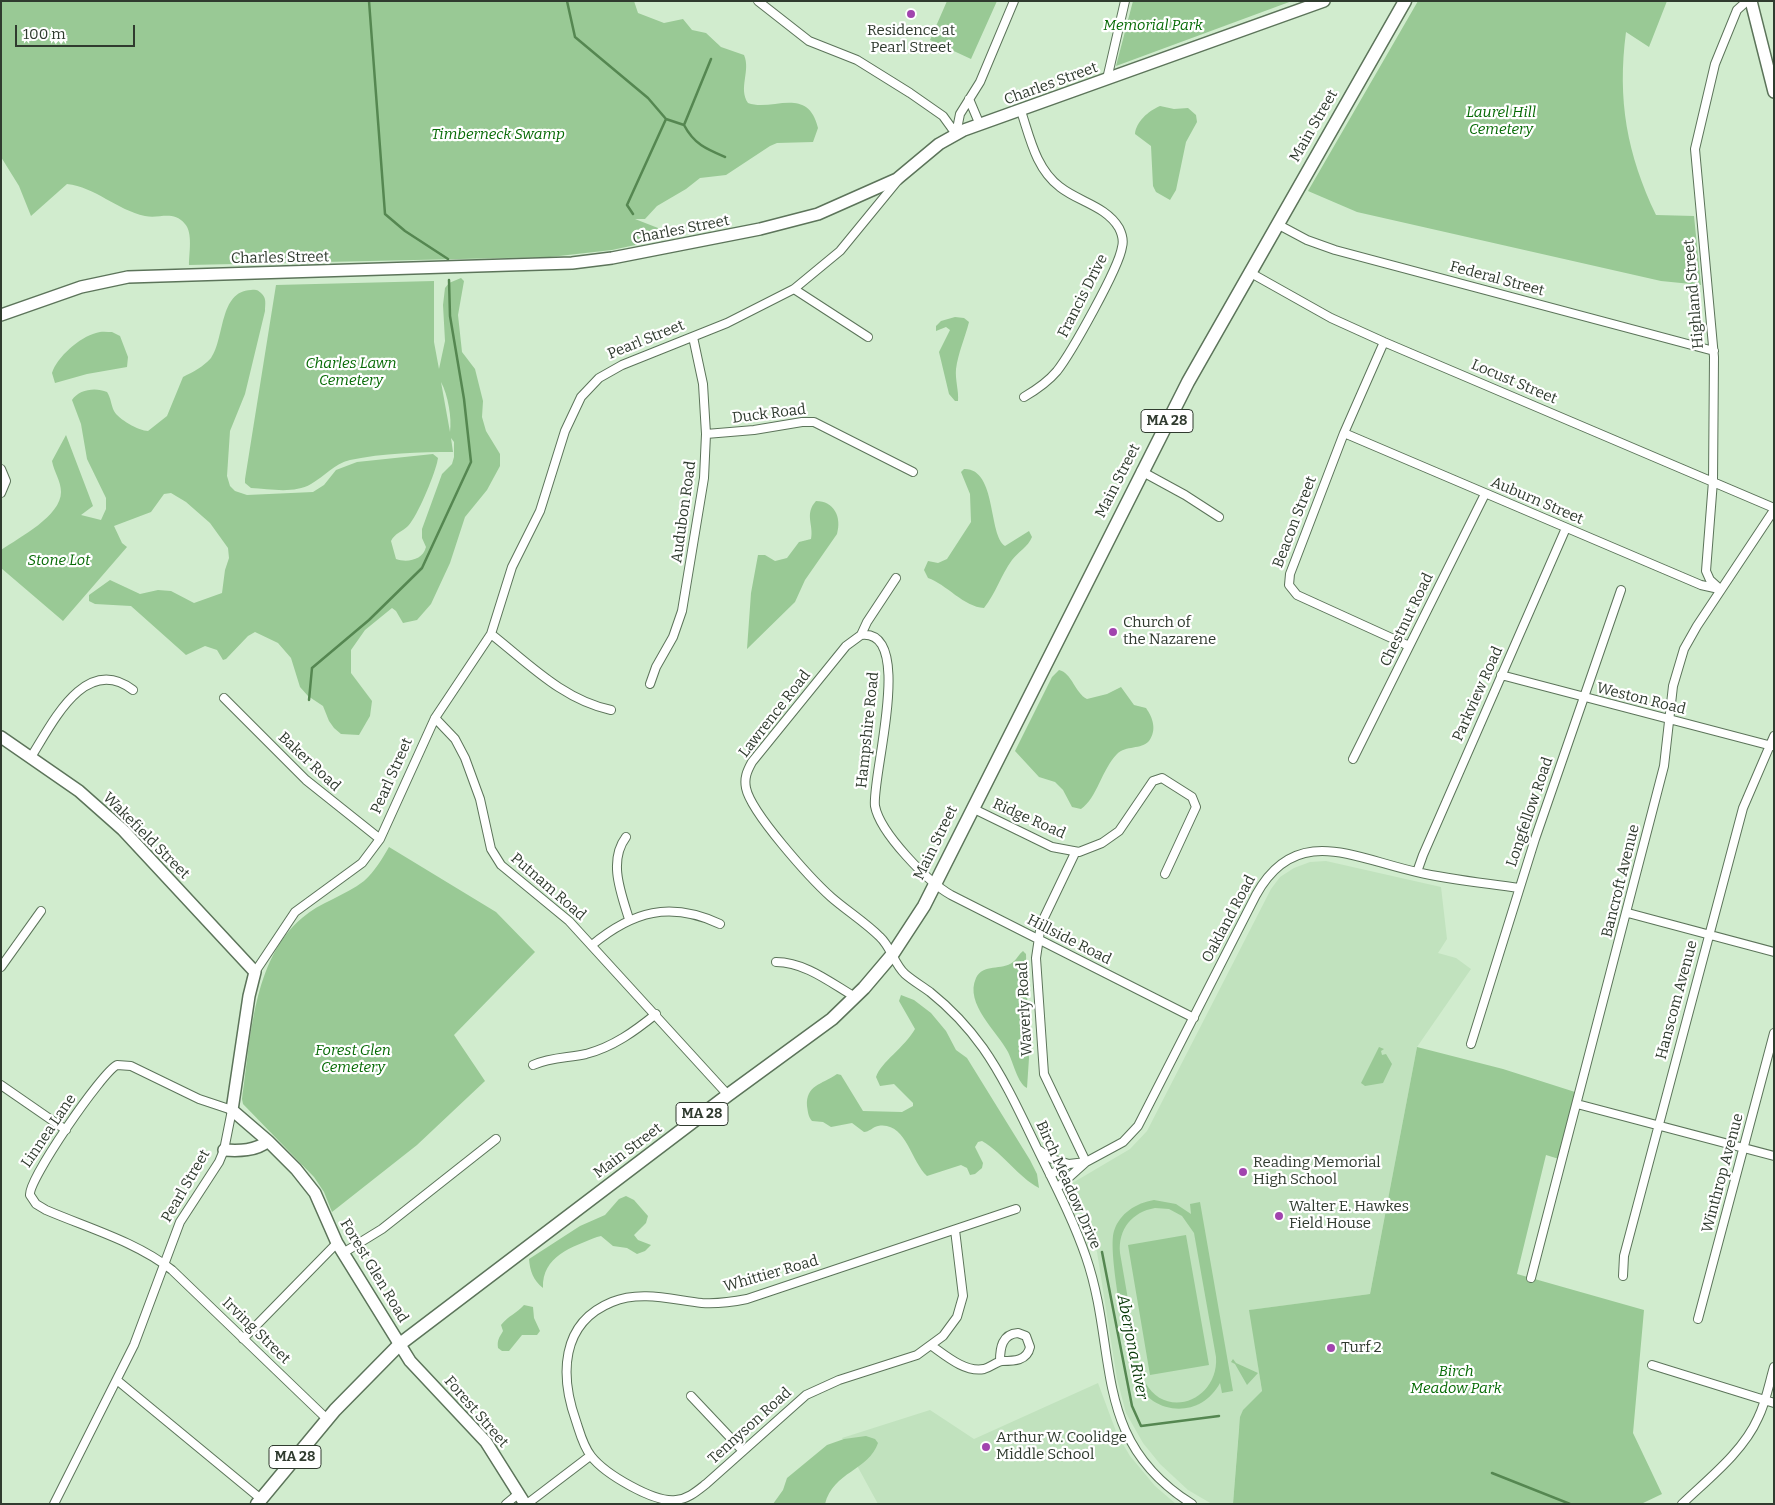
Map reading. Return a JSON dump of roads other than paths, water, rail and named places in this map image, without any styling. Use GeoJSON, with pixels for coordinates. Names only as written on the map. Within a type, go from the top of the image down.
{"type":"FeatureCollection","features":[{"type":"Feature","properties":{"kind":"main road","name":"Main Street"},"geometry":{"type":"LineString","coordinates":[[259,1501],[327,1419],[400,1344],[728,1095],[819,1029],[855,997],[892,955],[916,920],[1141,471],[1188,382],[1405,1]]}},
{"type":"Feature","properties":{"kind":"street"},"geometry":{"type":"LineString","coordinates":[[758,1],[809,41],[856,60],[910,94],[942,116],[956,134]]}},
{"type":"Feature","properties":{"kind":"street"},"geometry":{"type":"LineString","coordinates":[[956,134],[960,114],[987,66],[1014,1]]}},
{"type":"Feature","properties":{"kind":"street"},"geometry":{"type":"LineString","coordinates":[[1107,79],[1125,1]]}},
{"type":"Feature","properties":{"kind":"street","name":"Charles Street"},"geometry":{"type":"LineString","coordinates":[[1,315],[81,287],[128,277],[510,266],[600,260],[802,219],[832,208],[901,176],[931,150],[956,134],[1324,1]]}},
{"type":"Feature","properties":{"kind":"street"},"geometry":{"type":"LineString","coordinates":[[1749,1],[1774,92]]}},
{"type":"Feature","properties":{"kind":"street","name":"Highland Street"},"geometry":{"type":"LineString","coordinates":[[1720,590],[1710,580],[1706,572],[1713,482],[1714,351],[1695,146],[1717,58],[1737,10],[1749,1]]}},
{"type":"Feature","properties":{"kind":"street"},"geometry":{"type":"LineString","coordinates":[[970,99],[980,125]]}},
{"type":"Feature","properties":{"kind":"street","name":"Francis Drive"},"geometry":{"type":"LineString","coordinates":[[1021,111],[1044,171],[1060,187],[1108,215],[1118,228],[1123,242],[1120,254],[1107,283],[1061,366],[1046,382],[1024,397]]}},
{"type":"Feature","properties":{"kind":"street","name":"Pearl Street"},"geometry":{"type":"LineString","coordinates":[[54,1504],[118,1381],[180,1222],[214,1172],[224,1150],[249,996],[255,972],[295,912],[362,863],[380,839],[435,718],[491,634],[512,567],[540,510],[565,431],[579,399],[593,383],[609,372],[752,311],[794,289],[840,251],[901,176]]}},
{"type":"Feature","properties":{"kind":"street","name":"Federal Street"},"geometry":{"type":"LineString","coordinates":[[1277,224],[1329,248],[1714,351]]}},
{"type":"Feature","properties":{"kind":"street","name":"Locust Street"},"geometry":{"type":"LineString","coordinates":[[1249,272],[1330,318],[1774,509]]}},
{"type":"Feature","properties":{"kind":"street"},"geometry":{"type":"LineString","coordinates":[[794,289],[868,338]]}},
{"type":"Feature","properties":{"kind":"street","name":"Audubon Road"},"geometry":{"type":"LineString","coordinates":[[650,684],[656,667],[673,637],[682,611],[704,478],[706,434],[703,384],[693,337]]}},
{"type":"Feature","properties":{"kind":"street","name":"Beacon Street"},"geometry":{"type":"LineString","coordinates":[[1384,342],[1344,433],[1290,574],[1289,587],[1297,595],[1409,646]]}},
{"type":"Feature","properties":{"kind":"street","name":"Duck Road"},"geometry":{"type":"LineString","coordinates":[[706,434],[814,422],[912,472]]}},
{"type":"Feature","properties":{"kind":"street","name":"Auburn Street"},"geometry":{"type":"LineString","coordinates":[[1344,433],[1701,585],[1720,590]]}},
{"type":"Feature","properties":{"kind":"street"},"geometry":{"type":"LineString","coordinates":[[1,469],[6,478],[1,493]]}},
{"type":"Feature","properties":{"kind":"street"},"geometry":{"type":"LineString","coordinates":[[1141,471],[1187,496],[1202,508],[1219,517]]}},
{"type":"Feature","properties":{"kind":"street","name":"Chestnut Road"},"geometry":{"type":"LineString","coordinates":[[1353,759],[1485,494]]}},
{"type":"Feature","properties":{"kind":"street","name":"Bancroft Avenue"},"geometry":{"type":"LineString","coordinates":[[1531,1278],[1628,913],[1664,766],[1672,686],[1681,658],[1697,626],[1774,509]]}},
{"type":"Feature","properties":{"kind":"street","name":"Parkview Road"},"geometry":{"type":"LineString","coordinates":[[1417,872],[1566,528]]}},
{"type":"Feature","properties":{"kind":"street","name":"Lawrence Road"},"geometry":{"type":"LineString","coordinates":[[892,955],[880,937],[833,899],[805,871],[753,804],[746,785],[748,769],[766,744],[851,641],[861,635],[867,622],[896,578]]}},
{"type":"Feature","properties":{"kind":"street","name":"Longfellow Road"},"geometry":{"type":"LineString","coordinates":[[1471,1044],[1519,888],[1621,590]]}},
{"type":"Feature","properties":{"kind":"street"},"geometry":{"type":"LineString","coordinates":[[491,634],[569,695],[588,705],[611,710]]}},
{"type":"Feature","properties":{"kind":"street","name":"Hampshire Road"},"geometry":{"type":"LineString","coordinates":[[861,635],[871,636],[882,645],[887,654],[889,670],[887,712],[875,793],[877,812],[890,834],[935,883]]}},
{"type":"Feature","properties":{"kind":"street","name":"Weston Road"},"geometry":{"type":"LineString","coordinates":[[1501,675],[1771,746]]}},
{"type":"Feature","properties":{"kind":"street"},"geometry":{"type":"LineString","coordinates":[[31,757],[64,705],[79,690],[96,682],[110,680],[121,683],[133,690]]}},
{"type":"Feature","properties":{"kind":"street","name":"Baker Road"},"geometry":{"type":"LineString","coordinates":[[224,698],[306,780],[380,839]]}},
{"type":"Feature","properties":{"kind":"street","name":"Putnam Road"},"geometry":{"type":"LineString","coordinates":[[435,718],[452,734],[465,758],[480,798],[491,849],[497,860],[512,876],[560,912],[592,944],[728,1095]]}},
{"type":"Feature","properties":{"kind":"street","name":"Hanscom Avenue"},"geometry":{"type":"LineString","coordinates":[[1623,1276],[1624,1256],[1743,808],[1774,736]]}},
{"type":"Feature","properties":{"kind":"street","name":"Wakefield Street"},"geometry":{"type":"LineString","coordinates":[[1,737],[78,791],[123,830],[255,972]]}},
{"type":"Feature","properties":{"kind":"street","name":"Ridge Road"},"geometry":{"type":"LineString","coordinates":[[972,808],[1047,845],[1075,853],[1094,847],[1116,834],[1153,781],[1162,778],[1190,796],[1195,802],[1195,813],[1165,874]]}},
{"type":"Feature","properties":{"kind":"street"},"geometry":{"type":"LineString","coordinates":[[626,837],[618,854],[617,868],[620,888],[629,919]]}},
{"type":"Feature","properties":{"kind":"street","name":"Oakland Road"},"geometry":{"type":"LineString","coordinates":[[1057,1188],[1086,1162],[1117,1146],[1135,1130],[1258,890],[1266,878],[1282,862],[1301,853],[1328,850],[1417,872],[1519,888]]}},
{"type":"Feature","properties":{"kind":"street","name":"Waverly Road"},"geometry":{"type":"LineString","coordinates":[[1075,853],[1043,918],[1037,940],[1036,958],[1043,1067],[1052,1094],[1086,1162]]}},
{"type":"Feature","properties":{"kind":"street","name":"Hillside Road"},"geometry":{"type":"LineString","coordinates":[[935,883],[950,895],[1194,1018]]}},
{"type":"Feature","properties":{"kind":"street"},"geometry":{"type":"LineString","coordinates":[[1,967],[41,910]]}},
{"type":"Feature","properties":{"kind":"street"},"geometry":{"type":"LineString","coordinates":[[592,944],[629,919],[648,913],[676,912],[703,917],[720,924]]}},
{"type":"Feature","properties":{"kind":"street"},"geometry":{"type":"LineString","coordinates":[[1628,913],[1774,952]]}},
{"type":"Feature","properties":{"kind":"street","name":"Birch Meadow Drive"},"geometry":{"type":"LineString","coordinates":[[892,955],[904,973],[948,1008],[977,1039],[1003,1080],[1057,1188],[1091,1274],[1113,1398],[1123,1428],[1133,1446],[1151,1470],[1192,1504]]}},
{"type":"Feature","properties":{"kind":"street"},"geometry":{"type":"LineString","coordinates":[[776,962],[802,967],[855,997]]}},
{"type":"Feature","properties":{"kind":"street"},"geometry":{"type":"LineString","coordinates":[[534,1065],[548,1059],[584,1054],[604,1047],[628,1035],[656,1014]]}},
{"type":"Feature","properties":{"kind":"street","name":"Winthrop Avenue"},"geometry":{"type":"LineString","coordinates":[[1698,1319],[1774,1033]]}},
{"type":"Feature","properties":{"kind":"street","name":"Linnea Lane"},"geometry":{"type":"LineString","coordinates":[[165,1264],[144,1251],[46,1210],[32,1199],[29,1190],[32,1182],[103,1077],[113,1067],[121,1064],[136,1068],[212,1104],[232,1110]]}},
{"type":"Feature","properties":{"kind":"street"},"geometry":{"type":"LineString","coordinates":[[1,1086],[66,1130]]}},
{"type":"Feature","properties":{"kind":"street"},"geometry":{"type":"LineString","coordinates":[[1577,1104],[1774,1156]]}},
{"type":"Feature","properties":{"kind":"street","name":"Forest Glen Road"},"geometry":{"type":"LineString","coordinates":[[232,1110],[268,1142],[312,1188],[340,1248],[400,1344]]}},
{"type":"Feature","properties":{"kind":"street"},"geometry":{"type":"LineString","coordinates":[[243,1339],[340,1248],[382,1230],[496,1139]]}},
{"type":"Feature","properties":{"kind":"street"},"geometry":{"type":"LineString","coordinates":[[224,1150],[250,1149],[268,1142]]}},
{"type":"Feature","properties":{"kind":"street","name":"Oakland Road"},"geometry":{"type":"LineString","coordinates":[[1037,1149],[1052,1159],[1070,1164]]}},
{"type":"Feature","properties":{"kind":"street","name":"Oakland Road"},"geometry":{"type":"LineString","coordinates":[[1050,1174],[1070,1164],[1086,1162]]}},
{"type":"Feature","properties":{"kind":"street","name":"Whittier Road"},"geometry":{"type":"LineString","coordinates":[[590,1456],[583,1442],[568,1398],[565,1365],[577,1332],[590,1316],[602,1307],[618,1300],[635,1296],[714,1303],[747,1299],[1016,1209]]}},
{"type":"Feature","properties":{"kind":"street","name":"Tennyson Road"},"geometry":{"type":"LineString","coordinates":[[590,1456],[610,1473],[648,1494],[673,1500],[684,1499],[700,1489],[790,1407],[810,1392],[839,1380],[909,1358],[932,1346],[953,1324],[962,1301],[962,1279],[955,1230]]}},
{"type":"Feature","properties":{"kind":"street","name":"Irving Street"},"geometry":{"type":"LineString","coordinates":[[165,1264],[327,1419]]}},
{"type":"Feature","properties":{"kind":"street"},"geometry":{"type":"LineString","coordinates":[[932,1346],[952,1360],[975,1369],[984,1369],[1000,1361],[1015,1361],[1024,1357],[1030,1347],[1026,1336],[1015,1333],[1007,1336],[1002,1345],[1000,1361]]}},
{"type":"Feature","properties":{"kind":"street","name":"Forest Street"},"geometry":{"type":"LineString","coordinates":[[400,1344],[415,1367],[486,1442],[526,1504]]}},
{"type":"Feature","properties":{"kind":"street"},"geometry":{"type":"LineString","coordinates":[[1652,1365],[1774,1403]]}},
{"type":"Feature","properties":{"kind":"street"},"geometry":{"type":"LineString","coordinates":[[1682,1504],[1744,1440],[1755,1424],[1765,1401],[1774,1367]]}},
{"type":"Feature","properties":{"kind":"street"},"geometry":{"type":"LineString","coordinates":[[118,1381],[259,1501]]}},
{"type":"Feature","properties":{"kind":"street"},"geometry":{"type":"LineString","coordinates":[[691,1396],[742,1450]]}},
{"type":"Feature","properties":{"kind":"street"},"geometry":{"type":"LineString","coordinates":[[526,1504],[590,1456]]}},
{"type":"Feature","properties":{"kind":"street"},"geometry":{"type":"LineString","coordinates":[[506,1504],[518,1494]]}},
{"type":"Feature","properties":{"kind":"waterway"},"geometry":{"type":"LineString","coordinates":[[369,1],[385,214],[405,231],[448,259]]}},
{"type":"Feature","properties":{"kind":"waterway"},"geometry":{"type":"LineString","coordinates":[[567,1],[575,37],[648,98],[666,119],[627,205],[633,214]]}},
{"type":"Feature","properties":{"kind":"waterway"},"geometry":{"type":"LineString","coordinates":[[666,119],[684,125],[711,59]]}},
{"type":"Feature","properties":{"kind":"waterway"},"geometry":{"type":"LineString","coordinates":[[684,125],[692,137],[701,145],[725,157]]}},
{"type":"Feature","properties":{"kind":"waterway"},"geometry":{"type":"LineString","coordinates":[[309,700],[312,668],[369,620],[422,568],[471,462],[464,399],[450,316],[449,280]]}},
{"type":"Feature","properties":{"kind":"waterway","name":"Aberjona River"},"geometry":{"type":"LineString","coordinates":[[1102,1252],[1132,1406],[1141,1426],[1219,1416]]}},
{"type":"Feature","properties":{"kind":"waterway","name":"Aberjona River"},"geometry":{"type":"LineString","coordinates":[[1492,1473],[1570,1504]]}},
{"type":"Feature","properties":{"kind":"place","name":"Residence at Pearl Street"},"geometry":{"type":"Point","coordinates":[911,14]}},
{"type":"Feature","properties":{"kind":"place","name":"Church of the Nazarene"},"geometry":{"type":"Point","coordinates":[1113,632]}},
{"type":"Feature","properties":{"kind":"place","name":"Reading Memorial High School"},"geometry":{"type":"Point","coordinates":[1243,1172]}},
{"type":"Feature","properties":{"kind":"place","name":"Walter E. Hawkes Field House"},"geometry":{"type":"Point","coordinates":[1279,1216]}},
{"type":"Feature","properties":{"kind":"place","name":"Turf 2"},"geometry":{"type":"Point","coordinates":[1331,1348]}},
{"type":"Feature","properties":{"kind":"place","name":"Arthur W. Coolidge Middle School"},"geometry":{"type":"Point","coordinates":[986,1447]}},
{"type":"Feature","properties":{"kind":"park label","name":"Memorial Park"},"geometry":{"type":"Point","coordinates":[1153,26]}},
{"type":"Feature","properties":{"kind":"park label","name":"Laurel Hill Cemetery"},"geometry":{"type":"Point","coordinates":[1501,122]}},
{"type":"Feature","properties":{"kind":"park label","name":"Timberneck Swamp"},"geometry":{"type":"Point","coordinates":[498,135]}},
{"type":"Feature","properties":{"kind":"park label","name":"Charles Lawn Cemetery"},"geometry":{"type":"Point","coordinates":[351,372]}},
{"type":"Feature","properties":{"kind":"park label","name":"Stone Lot"},"geometry":{"type":"Point","coordinates":[59,561]}},
{"type":"Feature","properties":{"kind":"park label","name":"Forest Glen Cemetery"},"geometry":{"type":"Point","coordinates":[353,1060]}},
{"type":"Feature","properties":{"kind":"park label","name":"Birch Meadow Park"},"geometry":{"type":"Point","coordinates":[1456,1380]}}]}
